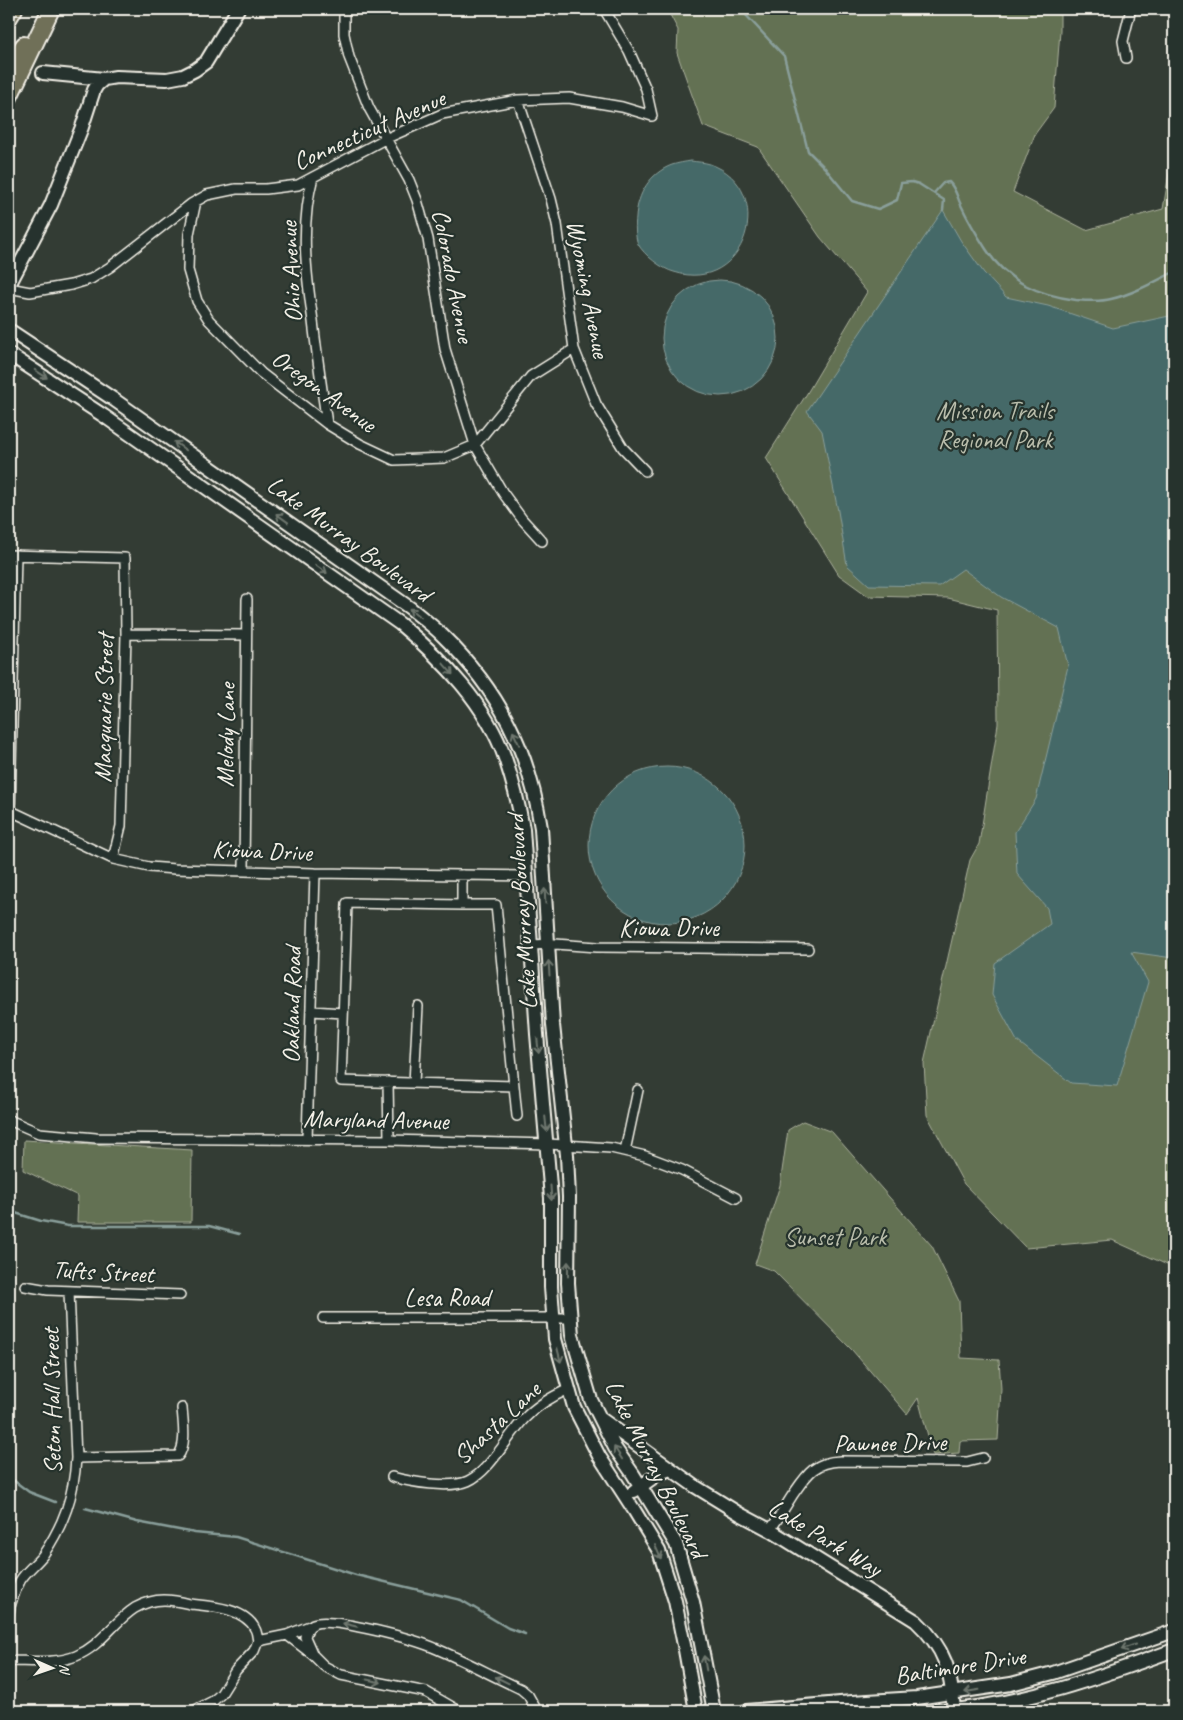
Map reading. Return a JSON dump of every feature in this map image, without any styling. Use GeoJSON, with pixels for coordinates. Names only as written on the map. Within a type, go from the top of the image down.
{"type":"FeatureCollection","features":[{"type":"Feature","properties":{"kind":"highway"},"geometry":{"type":"LineString","coordinates":[[9,17],[14,9]]}},
{"type":"Feature","properties":{"kind":"highway"},"geometry":{"type":"LineString","coordinates":[[9,68],[46,9]]}},
{"type":"Feature","properties":{"kind":"highway"},"geometry":{"type":"LineString","coordinates":[[9,96],[51,9]]}},
{"type":"Feature","properties":{"kind":"main road"},"geometry":{"type":"LineString","coordinates":[[9,287],[50,205],[82,127],[97,84],[116,77],[167,79],[183,76],[196,70],[210,57],[238,9]]}},
{"type":"Feature","properties":{"kind":"main road"},"geometry":{"type":"LineString","coordinates":[[43,73],[104,80]]}},
{"type":"Feature","properties":{"kind":"main road","name":"Lake Murray Boulevard"},"geometry":{"type":"LineString","coordinates":[[9,330],[112,398],[410,608],[442,634],[488,687],[505,715],[522,751],[536,800],[541,828],[554,1027],[566,1146],[569,1198],[568,1283],[572,1335],[591,1400],[599,1417],[615,1448],[676,1544],[685,1570],[701,1637],[714,1711]]}},
{"type":"Feature","properties":{"kind":"main road","name":"Lake Murray Boulevard"},"geometry":{"type":"LineString","coordinates":[[9,354],[104,416],[400,624],[428,647],[473,699],[490,726],[505,757],[523,829],[530,945],[548,1144],[551,1198],[550,1287],[559,1355],[574,1407],[599,1456],[659,1551],[668,1578],[685,1650],[696,1711]]}},
{"type":"Feature","properties":{"kind":"main road"},"geometry":{"type":"LineString","coordinates":[[104,416],[112,398]]}},
{"type":"Feature","properties":{"kind":"main road"},"geometry":{"type":"LineString","coordinates":[[210,490],[220,474]]}},
{"type":"Feature","properties":{"kind":"main road","name":"Lake Park Way"},"geometry":{"type":"LineString","coordinates":[[599,1417],[725,1505],[770,1530],[916,1621],[942,1653],[950,1672],[952,1694],[950,1711]]}},
{"type":"Feature","properties":{"kind":"main road"},"geometry":{"type":"LineString","coordinates":[[626,1496],[670,1468]]}},
{"type":"Feature","properties":{"kind":"main road","name":"Baltimore Drive"},"geometry":{"type":"LineString","coordinates":[[746,1711],[918,1698],[1011,1684],[1050,1674],[1174,1631]]}},
{"type":"Feature","properties":{"kind":"main road","name":"Baltimore Drive"},"geometry":{"type":"LineString","coordinates":[[950,1711],[1014,1701],[1057,1690],[1174,1650]]}},
{"type":"Feature","properties":{"kind":"main road"},"geometry":{"type":"LineString","coordinates":[[1050,1674],[1057,1690]]}},
{"type":"Feature","properties":{"kind":"street","name":"Colorado Avenue"},"geometry":{"type":"LineString","coordinates":[[344,9],[344,34],[349,58],[369,108],[418,200],[428,239],[445,349],[475,445],[503,493],[522,519],[542,541]]}},
{"type":"Feature","properties":{"kind":"street","name":"Connecticut Avenue"},"geometry":{"type":"LineString","coordinates":[[9,287],[30,292],[72,285],[91,278],[110,267],[196,201],[208,195],[236,189],[266,189],[298,185],[385,139],[442,114],[518,100],[569,98],[622,107],[652,116],[646,89],[629,51],[604,9]]}},
{"type":"Feature","properties":{"kind":"street"},"geometry":{"type":"LineString","coordinates":[[1126,58],[1123,41],[1131,9]]}},
{"type":"Feature","properties":{"kind":"street","name":"Wyoming Avenue"},"geometry":{"type":"LineString","coordinates":[[518,100],[551,199],[574,349],[596,404],[623,448],[645,471]]}},
{"type":"Feature","properties":{"kind":"street","name":"Ohio Avenue"},"geometry":{"type":"LineString","coordinates":[[313,177],[309,192],[305,231],[305,265],[326,424]]}},
{"type":"Feature","properties":{"kind":"street","name":"Oregon Avenue"},"geometry":{"type":"LineString","coordinates":[[196,201],[188,235],[187,260],[193,290],[202,310],[216,328],[261,373],[326,424],[360,444],[394,460],[444,458],[475,445],[531,376],[574,349]]}},
{"type":"Feature","properties":{"kind":"street"},"geometry":{"type":"LineString","coordinates":[[9,811],[12,555]]}},
{"type":"Feature","properties":{"kind":"street","name":"Macquarie Street"},"geometry":{"type":"LineString","coordinates":[[12,555],[125,558],[126,634],[122,826],[113,858]]}},
{"type":"Feature","properties":{"kind":"street","name":"Melody Lane"},"geometry":{"type":"LineString","coordinates":[[244,870],[247,599]]}},
{"type":"Feature","properties":{"kind":"street"},"geometry":{"type":"LineString","coordinates":[[126,634],[246,635]]}},
{"type":"Feature","properties":{"kind":"street","name":"Kiowa Drive"},"geometry":{"type":"LineString","coordinates":[[9,811],[113,858],[135,865],[175,869],[315,873],[526,876]]}},
{"type":"Feature","properties":{"kind":"street","name":"Oakland Road"},"geometry":{"type":"LineString","coordinates":[[307,1139],[315,873]]}},
{"type":"Feature","properties":{"kind":"street"},"geometry":{"type":"LineString","coordinates":[[462,875],[462,905]]}},
{"type":"Feature","properties":{"kind":"street"},"geometry":{"type":"LineString","coordinates":[[514,1086],[341,1081],[347,903],[496,905],[517,1116]]}},
{"type":"Feature","properties":{"kind":"street","name":"Kiowa Drive"},"geometry":{"type":"LineString","coordinates":[[530,945],[597,948],[808,949]]}},
{"type":"Feature","properties":{"kind":"street"},"geometry":{"type":"LineString","coordinates":[[414,1083],[418,1006]]}},
{"type":"Feature","properties":{"kind":"street"},"geometry":{"type":"LineString","coordinates":[[312,1011],[343,1013]]}},
{"type":"Feature","properties":{"kind":"street"},"geometry":{"type":"LineString","coordinates":[[388,1082],[389,1140]]}},
{"type":"Feature","properties":{"kind":"street"},"geometry":{"type":"LineString","coordinates":[[625,1151],[638,1090]]}},
{"type":"Feature","properties":{"kind":"street","name":"Maryland Avenue"},"geometry":{"type":"LineString","coordinates":[[9,1120],[39,1133],[96,1138],[389,1140],[548,1144],[611,1148],[682,1170],[736,1198]]}},
{"type":"Feature","properties":{"kind":"street","name":"Tufts Street"},"geometry":{"type":"LineString","coordinates":[[25,1286],[48,1290],[180,1295]]}},
{"type":"Feature","properties":{"kind":"street","name":"Seton Hall Street"},"geometry":{"type":"LineString","coordinates":[[9,1614],[10,1604],[20,1580],[42,1556],[63,1520],[75,1483],[76,1458],[68,1291]]}},
{"type":"Feature","properties":{"kind":"street","name":"Lesa Road"},"geometry":{"type":"LineString","coordinates":[[323,1318],[571,1318]]}},
{"type":"Feature","properties":{"kind":"street","name":"Shasta Lane"},"geometry":{"type":"LineString","coordinates":[[392,1477],[426,1484],[462,1483],[469,1480],[482,1471],[524,1419],[536,1408],[557,1394],[569,1389]]}},
{"type":"Feature","properties":{"kind":"street"},"geometry":{"type":"LineString","coordinates":[[76,1458],[178,1456],[183,1442],[182,1408]]}},
{"type":"Feature","properties":{"kind":"street","name":"Pawnee Drive"},"geometry":{"type":"LineString","coordinates":[[770,1530],[802,1479],[812,1470],[823,1464],[840,1460],[967,1462],[983,1458]]}},
{"type":"Feature","properties":{"kind":"street"},"geometry":{"type":"LineString","coordinates":[[9,1661],[52,1662],[79,1655],[96,1645],[134,1609],[158,1601],[166,1600],[228,1610],[240,1615],[251,1624],[255,1629],[258,1640],[254,1651],[236,1670],[221,1694],[213,1701],[193,1711]]}},
{"type":"Feature","properties":{"kind":"street"},"geometry":{"type":"LineString","coordinates":[[258,1640],[287,1634],[312,1624],[326,1622],[340,1623],[418,1642],[436,1648],[521,1689],[528,1695],[533,1708]]}},
{"type":"Feature","properties":{"kind":"street"},"geometry":{"type":"LineString","coordinates":[[312,1624],[308,1628],[305,1637],[313,1655]]}},
{"type":"Feature","properties":{"kind":"street"},"geometry":{"type":"LineString","coordinates":[[287,1634],[324,1666],[341,1674],[426,1692],[459,1711]]}},
{"type":"Feature","properties":{"kind":"green space","name":"Mission Trails Regional Park"},"geometry":{"type":"Polygon","coordinates":[[[667,9],[1060,9],[1054,108],[1035,134],[1013,192],[1086,230],[1163,209],[1174,143],[1174,1268],[1112,1240],[1026,1248],[964,1184],[927,1115],[924,1063],[970,860],[979,844],[998,724],[997,610],[948,598],[868,596],[839,575],[766,458],[867,292],[820,237],[758,147],[703,126],[677,53],[678,30],[667,9]]]}},
{"type":"Feature","properties":{"kind":"green space","name":"Sunset Park"},"geometry":{"type":"Polygon","coordinates":[[[803,1121],[832,1132],[932,1246],[959,1301],[961,1358],[999,1360],[1001,1389],[998,1440],[960,1441],[959,1453],[933,1455],[918,1398],[907,1414],[852,1350],[774,1271],[755,1264],[780,1185],[788,1130],[803,1121]]]}},
{"type":"Feature","properties":{"kind":"green space"},"geometry":{"type":"Polygon","coordinates":[[[24,1140],[192,1150],[191,1222],[77,1222],[78,1196],[23,1170],[24,1140]]]}},
{"type":"Feature","properties":{"kind":"water"},"geometry":{"type":"Polygon","coordinates":[[[691,161],[710,164],[731,176],[744,194],[748,215],[745,236],[735,254],[720,268],[699,275],[674,272],[659,265],[638,244],[636,231],[639,201],[651,179],[657,173],[672,165],[691,161]]]}},
{"type":"Feature","properties":{"kind":"water"},"geometry":{"type":"Polygon","coordinates":[[[943,210],[961,241],[984,273],[1006,297],[1048,306],[1113,328],[1174,315],[1174,957],[1131,952],[1148,982],[1117,1086],[1071,1083],[1017,1041],[992,995],[995,963],[1050,924],[1047,908],[1017,874],[1015,832],[1036,799],[1068,666],[1059,628],[1001,597],[963,569],[939,586],[869,585],[847,565],[822,431],[807,411],[943,210]]]}},
{"type":"Feature","properties":{"kind":"water"},"geometry":{"type":"Polygon","coordinates":[[[720,280],[742,284],[761,297],[774,316],[778,338],[774,360],[761,379],[742,392],[720,396],[698,392],[679,379],[666,360],[662,338],[666,316],[679,297],[698,284],[720,280]]]}},
{"type":"Feature","properties":{"kind":"water"},"geometry":{"type":"Polygon","coordinates":[[[667,767],[697,773],[710,780],[722,790],[732,802],[739,815],[745,845],[739,875],[732,888],[722,900],[710,910],[697,917],[667,923],[637,917],[624,910],[612,900],[602,888],[595,875],[589,845],[595,815],[602,802],[612,790],[624,780],[637,773],[667,767]]]}},
{"type":"Feature","properties":{"kind":"waterway"},"geometry":{"type":"LineString","coordinates":[[742,9],[784,56],[808,151],[825,168],[852,201],[878,209],[897,200],[901,183],[912,182],[919,184],[944,200],[943,210]]}},
{"type":"Feature","properties":{"kind":"waterway"},"geometry":{"type":"LineString","coordinates":[[934,193],[943,183],[949,182],[955,190],[973,227],[994,260],[1014,278],[1049,295],[1076,300],[1107,300],[1135,291],[1174,272]]}},
{"type":"Feature","properties":{"kind":"waterway"},"geometry":{"type":"LineString","coordinates":[[9,1211],[41,1221],[68,1226],[209,1226],[239,1234]]}},
{"type":"Feature","properties":{"kind":"waterway"},"geometry":{"type":"LineString","coordinates":[[9,1477],[29,1492],[55,1502]]}},
{"type":"Feature","properties":{"kind":"waterway"},"geometry":{"type":"LineString","coordinates":[[85,1508],[137,1522],[195,1533],[236,1537],[356,1575],[461,1600],[508,1628],[525,1634]]}}]}
